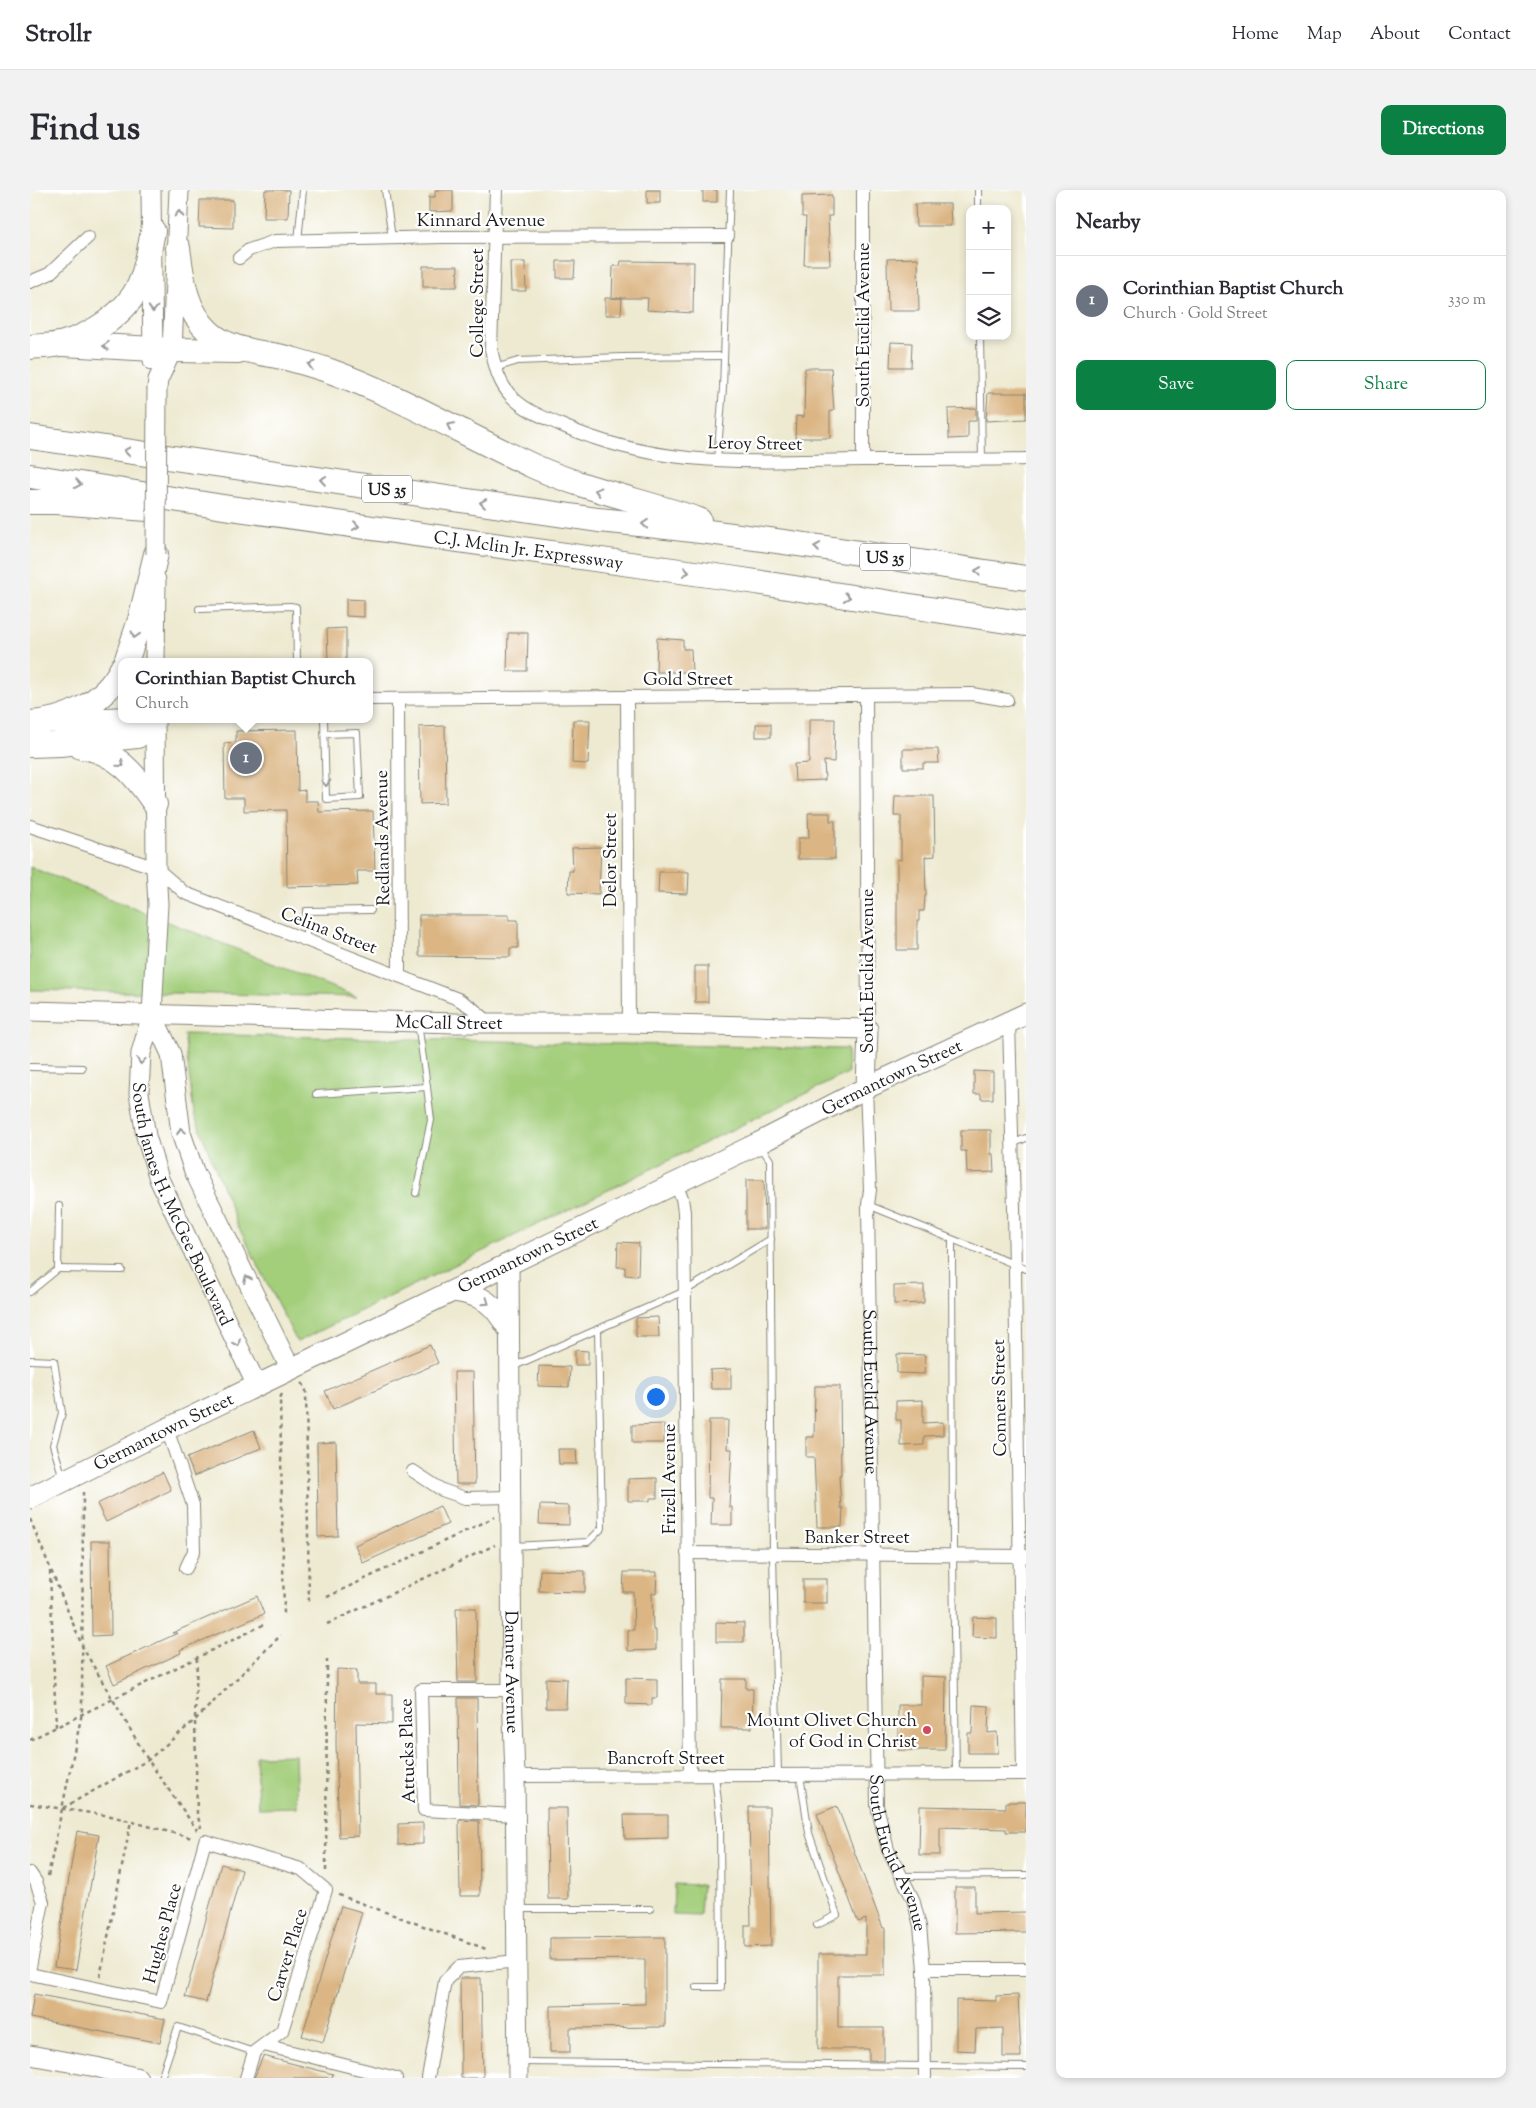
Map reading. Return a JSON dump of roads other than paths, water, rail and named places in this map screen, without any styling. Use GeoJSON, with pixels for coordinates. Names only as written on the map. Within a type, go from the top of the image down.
{"type":"FeatureCollection","features":[{"type":"Feature","properties":{"kind":"highway"},"geometry":{"type":"LineString","coordinates":[[62,344],[97,328],[117,313],[130,300],[138,288],[146,269],[153,231]]}},
{"type":"Feature","properties":{"kind":"highway"},"geometry":{"type":"LineString","coordinates":[[178,248],[186,296],[208,332],[221,340],[251,351],[329,370],[357,381],[534,467],[589,488],[670,510],[745,536]]}},
{"type":"Feature","properties":{"kind":"highway"},"geometry":{"type":"LineString","coordinates":[[30,347],[62,344],[251,351]]}},
{"type":"Feature","properties":{"kind":"highway","name":"US 35"},"geometry":{"type":"LineString","coordinates":[[30,437],[598,520],[745,536],[1026,578]]}},
{"type":"Feature","properties":{"kind":"highway","name":"C.J. Mclin Jr. Expressway"},"geometry":{"type":"LineString","coordinates":[[30,476],[239,510],[730,578],[1026,624]]}},
{"type":"Feature","properties":{"kind":"highway"},"geometry":{"type":"LineString","coordinates":[[30,502],[57,502],[140,509],[239,510]]}},
{"type":"Feature","properties":{"kind":"highway"},"geometry":{"type":"LineString","coordinates":[[127,658],[140,620],[156,554]]}},
{"type":"Feature","properties":{"kind":"highway"},"geometry":{"type":"LineString","coordinates":[[32,730],[93,702],[105,692],[118,674]]}},
{"type":"Feature","properties":{"kind":"highway"},"geometry":{"type":"LineString","coordinates":[[32,730],[55,724],[118,719]]}},
{"type":"Feature","properties":{"kind":"highway"},"geometry":{"type":"LineString","coordinates":[[60,744],[137,736],[149,723]]}},
{"type":"Feature","properties":{"kind":"highway"},"geometry":{"type":"LineString","coordinates":[[32,730],[60,744],[92,748],[104,752],[119,761],[133,774],[155,804]]}},
{"type":"Feature","properties":{"kind":"main road","name":"Germantown Street"},"geometry":{"type":"LineString","coordinates":[[30,1498],[167,1428],[759,1144],[866,1088],[1018,1018]]}},
{"type":"Feature","properties":{"kind":"main road"},"geometry":{"type":"LineString","coordinates":[[454,1291],[471,1293],[484,1298],[499,1313],[508,1328]]}},
{"type":"Feature","properties":{"kind":"street"},"geometry":{"type":"LineString","coordinates":[[151,190],[162,349]]}},
{"type":"Feature","properties":{"kind":"street"},"geometry":{"type":"LineString","coordinates":[[155,658],[158,388],[162,349],[178,248],[179,190]]}},
{"type":"Feature","properties":{"kind":"street","name":"College Street"},"geometry":{"type":"LineString","coordinates":[[496,190],[491,349],[495,368],[503,385]]}},
{"type":"Feature","properties":{"kind":"street","name":"South Euclid Avenue"},"geometry":{"type":"LineString","coordinates":[[863,190],[863,460]]}},
{"type":"Feature","properties":{"kind":"street","name":"Kinnard Avenue"},"geometry":{"type":"LineString","coordinates":[[239,258],[249,250],[265,243],[298,241],[495,237],[728,236]]}},
{"type":"Feature","properties":{"kind":"street"},"geometry":{"type":"LineString","coordinates":[[30,282],[49,274],[88,237]]}},
{"type":"Feature","properties":{"kind":"street","name":"Leroy Street"},"geometry":{"type":"LineString","coordinates":[[503,385],[526,409],[571,429],[651,454],[717,461],[1026,460]]}},
{"type":"Feature","properties":{"kind":"street","name":"Gold Street"},"geometry":{"type":"LineString","coordinates":[[373,700],[972,694],[1006,700]]}},
{"type":"Feature","properties":{"kind":"street","name":"South Euclid Avenue"},"geometry":{"type":"LineString","coordinates":[[866,696],[868,1029],[866,1088],[870,1190],[868,1205],[877,1806],[883,1835],[917,1912],[922,1940],[924,1969],[924,2073]]}},
{"type":"Feature","properties":{"kind":"street","name":"Delor Street"},"geometry":{"type":"LineString","coordinates":[[626,697],[629,1023]]}},
{"type":"Feature","properties":{"kind":"street","name":"Redlands Avenue"},"geometry":{"type":"LineString","coordinates":[[398,699],[399,976]]}},
{"type":"Feature","properties":{"kind":"street","name":"South James H. McGee Boulevard"},"geometry":{"type":"LineString","coordinates":[[153,723],[158,904],[152,1014],[141,1053],[139,1093],[146,1136],[163,1186],[257,1386]]}},
{"type":"Feature","properties":{"kind":"street"},"geometry":{"type":"LineString","coordinates":[[30,826],[156,868]]}},
{"type":"Feature","properties":{"kind":"street","name":"Celina Street"},"geometry":{"type":"LineString","coordinates":[[156,868],[186,893],[458,999],[490,1023]]}},
{"type":"Feature","properties":{"kind":"street","name":"McCall Street"},"geometry":{"type":"LineString","coordinates":[[30,1010],[418,1022],[629,1023],[868,1029]]}},
{"type":"Feature","properties":{"kind":"street","name":"South James H. McGee Boulevard"},"geometry":{"type":"LineString","coordinates":[[152,1014],[171,1054],[180,1133],[194,1171],[291,1370]]}},
{"type":"Feature","properties":{"kind":"street","name":"Conners Street"},"geometry":{"type":"LineString","coordinates":[[1018,1018],[1012,1144],[1020,1210],[1025,1774]]}},
{"type":"Feature","properties":{"kind":"street","name":"Frizell Avenue"},"geometry":{"type":"LineString","coordinates":[[675,1184],[682,1198],[684,1212],[690,1775]]}},
{"type":"Feature","properties":{"kind":"street","name":"Danner Avenue"},"geometry":{"type":"LineString","coordinates":[[509,1264],[512,1690],[516,1814],[518,2070]]}},
{"type":"Feature","properties":{"kind":"street"},"geometry":{"type":"LineString","coordinates":[[167,1428],[194,1505],[194,1550],[186,1568]]}},
{"type":"Feature","properties":{"kind":"street"},"geometry":{"type":"LineString","coordinates":[[413,1471],[442,1490],[465,1498],[510,1497]]}},
{"type":"Feature","properties":{"kind":"street","name":"Banker Street"},"geometry":{"type":"LineString","coordinates":[[687,1553],[1022,1556]]}},
{"type":"Feature","properties":{"kind":"street","name":"Attucks Place"},"geometry":{"type":"LineString","coordinates":[[512,1690],[421,1690],[424,1810],[516,1814]]}},
{"type":"Feature","properties":{"kind":"street","name":"Bancroft Street"},"geometry":{"type":"LineString","coordinates":[[515,1776],[1025,1774]]}},
{"type":"Feature","properties":{"kind":"street","name":"Hughes Place"},"geometry":{"type":"LineString","coordinates":[[30,1974],[161,2002],[205,1841],[301,1868],[326,1890]]}},
{"type":"Feature","properties":{"kind":"street"},"geometry":{"type":"LineString","coordinates":[[30,1873],[36,1882],[43,1902],[30,1967]]}},
{"type":"Feature","properties":{"kind":"street","name":"Carver Place"},"geometry":{"type":"LineString","coordinates":[[259,2049],[282,2031],[326,1890]]}},
{"type":"Feature","properties":{"kind":"street"},"geometry":{"type":"LineString","coordinates":[[428,2078],[445,1981],[459,1967],[516,1961]]}},
{"type":"Feature","properties":{"kind":"street"},"geometry":{"type":"LineString","coordinates":[[924,1969],[1026,1969]]}},
{"type":"Feature","properties":{"kind":"street"},"geometry":{"type":"LineString","coordinates":[[246,2078],[259,2049],[396,2078]]}},
{"type":"Feature","properties":{"kind":"street"},"geometry":{"type":"LineString","coordinates":[[30,2055],[96,2073],[138,2078]]}},
{"type":"Feature","properties":{"kind":"lane"},"geometry":{"type":"LineString","coordinates":[[298,241],[303,190]]}},
{"type":"Feature","properties":{"kind":"lane"},"geometry":{"type":"LineString","coordinates":[[385,190],[392,239]]}},
{"type":"Feature","properties":{"kind":"lane"},"geometry":{"type":"LineString","coordinates":[[717,461],[724,356],[730,190]]}},
{"type":"Feature","properties":{"kind":"lane"},"geometry":{"type":"LineString","coordinates":[[978,190],[978,205]]}},
{"type":"Feature","properties":{"kind":"lane"},"geometry":{"type":"LineString","coordinates":[[980,340],[982,460]]}},
{"type":"Feature","properties":{"kind":"lane"},"geometry":{"type":"LineString","coordinates":[[495,368],[518,361],[622,356],[724,356]]}},
{"type":"Feature","properties":{"kind":"lane"},"geometry":{"type":"LineString","coordinates":[[199,609],[296,607],[297,658]]}},
{"type":"Feature","properties":{"kind":"lane"},"geometry":{"type":"LineString","coordinates":[[324,723],[324,734],[326,799],[360,797],[357,733],[324,734]]}},
{"type":"Feature","properties":{"kind":"lane"},"geometry":{"type":"LineString","coordinates":[[306,940],[306,911],[371,910]]}},
{"type":"Feature","properties":{"kind":"lane"},"geometry":{"type":"LineString","coordinates":[[416,1193],[431,1120],[418,1022]]}},
{"type":"Feature","properties":{"kind":"lane"},"geometry":{"type":"LineString","coordinates":[[30,1067],[82,1068]]}},
{"type":"Feature","properties":{"kind":"lane"},"geometry":{"type":"LineString","coordinates":[[316,1094],[427,1087]]}},
{"type":"Feature","properties":{"kind":"lane"},"geometry":{"type":"LineString","coordinates":[[1012,1144],[1026,1138]]}},
{"type":"Feature","properties":{"kind":"lane"},"geometry":{"type":"LineString","coordinates":[[759,1144],[770,1160],[773,1554],[778,1776]]}},
{"type":"Feature","properties":{"kind":"lane"},"geometry":{"type":"LineString","coordinates":[[868,1205],[1020,1267]]}},
{"type":"Feature","properties":{"kind":"lane"},"geometry":{"type":"LineString","coordinates":[[58,1269],[59,1206]]}},
{"type":"Feature","properties":{"kind":"lane"},"geometry":{"type":"LineString","coordinates":[[509,1368],[685,1291],[771,1239]]}},
{"type":"Feature","properties":{"kind":"lane"},"geometry":{"type":"LineString","coordinates":[[952,1240],[956,1775]]}},
{"type":"Feature","properties":{"kind":"lane"},"geometry":{"type":"LineString","coordinates":[[30,1292],[58,1269],[122,1270]]}},
{"type":"Feature","properties":{"kind":"lane"},"geometry":{"type":"LineString","coordinates":[[512,1546],[588,1542],[602,1528],[598,1329]]}},
{"type":"Feature","properties":{"kind":"lane"},"geometry":{"type":"LineString","coordinates":[[30,1360],[54,1361],[62,1412],[53,1445],[64,1481]]}},
{"type":"Feature","properties":{"kind":"lane"},"geometry":{"type":"LineString","coordinates":[[696,1987],[721,1987],[720,1819],[715,1775]]}},
{"type":"Feature","properties":{"kind":"lane"},"geometry":{"type":"LineString","coordinates":[[800,1776],[809,1833],[837,1915],[817,1925]]}},
{"type":"Feature","properties":{"kind":"lane"},"geometry":{"type":"LineString","coordinates":[[901,1876],[1026,1875]]}},
{"type":"Feature","properties":{"kind":"lane"},"geometry":{"type":"LineString","coordinates":[[516,1909],[650,1909]]}},
{"type":"Feature","properties":{"kind":"lane"},"geometry":{"type":"LineString","coordinates":[[161,2078],[178,2027],[259,2049]]}},
{"type":"Feature","properties":{"kind":"lane"},"geometry":{"type":"LineString","coordinates":[[518,2070],[924,2073],[1026,2067]]}},
{"type":"Feature","properties":{"kind":"place","name":"Corinthian Baptist Church"},"geometry":{"type":"Point","coordinates":[246,758]}},
{"type":"Feature","properties":{"kind":"place","name":"Mount Olivet Church of God in Christ"},"geometry":{"type":"Point","coordinates":[927,1730]}}]}
